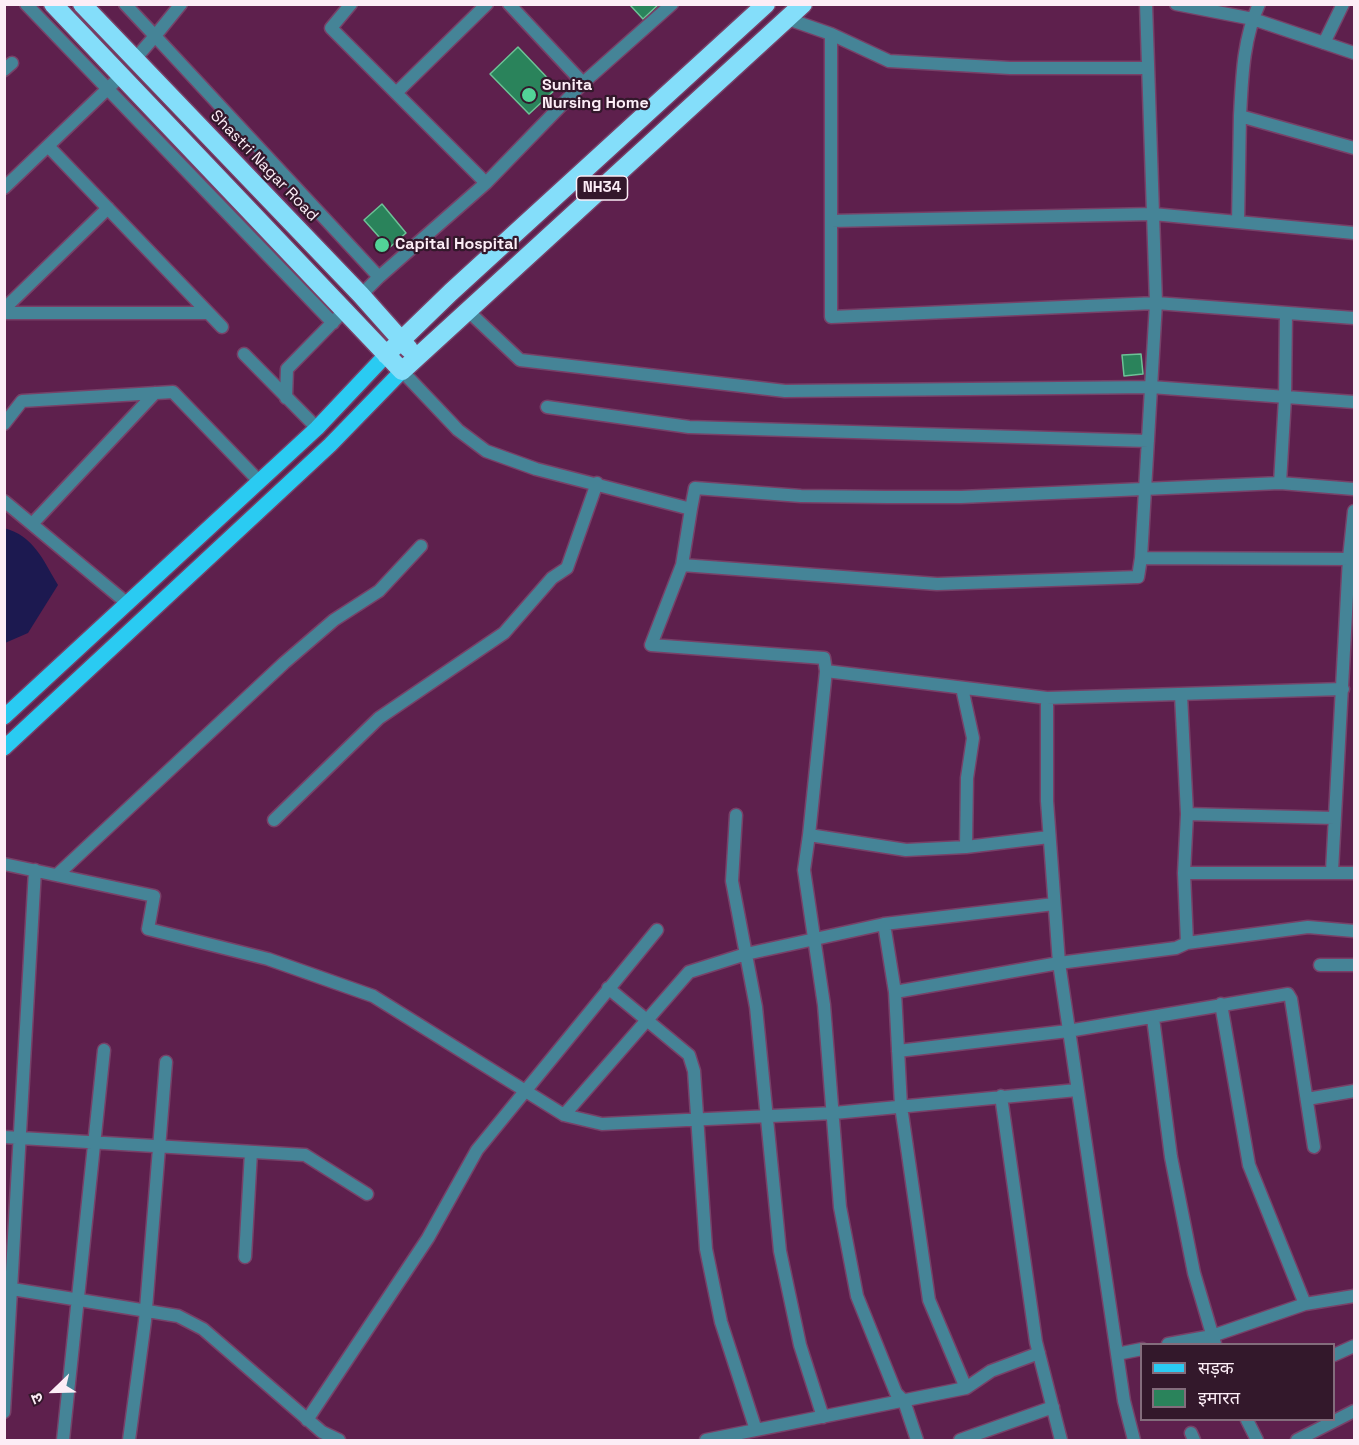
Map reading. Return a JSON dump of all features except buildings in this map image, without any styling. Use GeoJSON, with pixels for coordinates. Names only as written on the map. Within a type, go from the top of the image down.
{"type":"FeatureCollection","features":[{"type":"Feature","properties":{"kind":"highway"},"geometry":{"type":"LineString","coordinates":[[53,4],[122,75],[338,317],[386,355],[402,371]]}},
{"type":"Feature","properties":{"kind":"highway","name":"Shastri Nagar Road"},"geometry":{"type":"LineString","coordinates":[[82,4],[361,295],[417,357]]}},
{"type":"Feature","properties":{"kind":"highway","name":"NH34"},"geometry":{"type":"LineString","coordinates":[[386,355],[766,4]]}},
{"type":"Feature","properties":{"kind":"highway","name":"NH34"},"geometry":{"type":"LineString","coordinates":[[402,371],[803,4]]}},
{"type":"Feature","properties":{"kind":"highway"},"geometry":{"type":"LineString","coordinates":[[695,69],[713,87]]}},
{"type":"Feature","properties":{"kind":"highway"},"geometry":{"type":"LineString","coordinates":[[620,137],[638,155]]}},
{"type":"Feature","properties":{"kind":"highway"},"geometry":{"type":"LineString","coordinates":[[542,209],[558,228]]}},
{"type":"Feature","properties":{"kind":"highway"},"geometry":{"type":"LineString","coordinates":[[338,317],[361,295]]}},
{"type":"Feature","properties":{"kind":"main road"},"geometry":{"type":"LineString","coordinates":[[4,717],[128,604],[258,480],[317,428],[386,355]]}},
{"type":"Feature","properties":{"kind":"main road"},"geometry":{"type":"LineString","coordinates":[[4,748],[322,453],[402,371]]}},
{"type":"Feature","properties":{"kind":"street"},"geometry":{"type":"LineString","coordinates":[[27,4],[338,317],[287,369],[285,398]]}},
{"type":"Feature","properties":{"kind":"street"},"geometry":{"type":"LineString","coordinates":[[125,4],[379,277]]}},
{"type":"Feature","properties":{"kind":"street"},"geometry":{"type":"LineString","coordinates":[[135,59],[181,4]]}},
{"type":"Feature","properties":{"kind":"street"},"geometry":{"type":"LineString","coordinates":[[351,4],[331,28],[486,183]]}},
{"type":"Feature","properties":{"kind":"street"},"geometry":{"type":"LineString","coordinates":[[396,93],[487,4]]}},
{"type":"Feature","properties":{"kind":"street"},"geometry":{"type":"LineString","coordinates":[[509,4],[584,83]]}},
{"type":"Feature","properties":{"kind":"street"},"geometry":{"type":"LineString","coordinates":[[361,295],[486,183],[584,83],[672,4]]}},
{"type":"Feature","properties":{"kind":"street"},"geometry":{"type":"LineString","coordinates":[[682,565],[936,584],[1138,577],[1156,303],[1146,4]]}},
{"type":"Feature","properties":{"kind":"street"},"geometry":{"type":"LineString","coordinates":[[1176,4],[1253,19],[1354,53]]}},
{"type":"Feature","properties":{"kind":"street"},"geometry":{"type":"LineString","coordinates":[[1238,222],[1243,65],[1253,19],[1260,4]]}},
{"type":"Feature","properties":{"kind":"street"},"geometry":{"type":"LineString","coordinates":[[1324,43],[1343,4]]}},
{"type":"Feature","properties":{"kind":"street"},"geometry":{"type":"LineString","coordinates":[[788,19],[831,34],[889,61],[1010,68],[1148,68]]}},
{"type":"Feature","properties":{"kind":"street"},"geometry":{"type":"LineString","coordinates":[[831,34],[831,317],[1156,303],[1354,318]]}},
{"type":"Feature","properties":{"kind":"street"},"geometry":{"type":"LineString","coordinates":[[4,188],[122,75]]}},
{"type":"Feature","properties":{"kind":"street"},"geometry":{"type":"LineString","coordinates":[[1240,116],[1354,148]]}},
{"type":"Feature","properties":{"kind":"street"},"geometry":{"type":"LineString","coordinates":[[48,146],[222,327]]}},
{"type":"Feature","properties":{"kind":"street"},"geometry":{"type":"LineString","coordinates":[[4,311],[108,208]]}},
{"type":"Feature","properties":{"kind":"street"},"geometry":{"type":"LineString","coordinates":[[831,221],[1153,214],[1354,233]]}},
{"type":"Feature","properties":{"kind":"street"},"geometry":{"type":"LineString","coordinates":[[467,310],[520,360],[785,391],[1151,387],[1354,402]]}},
{"type":"Feature","properties":{"kind":"street"},"geometry":{"type":"LineString","coordinates":[[4,311],[208,313]]}},
{"type":"Feature","properties":{"kind":"street"},"geometry":{"type":"LineString","coordinates":[[1280,483],[1285,398],[1286,313]]}},
{"type":"Feature","properties":{"kind":"street"},"geometry":{"type":"LineString","coordinates":[[244,354],[317,428]]}},
{"type":"Feature","properties":{"kind":"street"},"geometry":{"type":"LineString","coordinates":[[402,371],[458,430],[486,452],[536,469],[691,509]]}},
{"type":"Feature","properties":{"kind":"street"},"geometry":{"type":"LineString","coordinates":[[32,524],[155,393]]}},
{"type":"Feature","properties":{"kind":"street"},"geometry":{"type":"LineString","coordinates":[[4,424],[22,400],[173,393],[258,480]]}},
{"type":"Feature","properties":{"kind":"street"},"geometry":{"type":"LineString","coordinates":[[547,407],[689,427],[1148,441]]}},
{"type":"Feature","properties":{"kind":"street"},"geometry":{"type":"LineString","coordinates":[[274,820],[380,718],[504,633],[552,578],[567,568],[597,483]]}},
{"type":"Feature","properties":{"kind":"street"},"geometry":{"type":"LineString","coordinates":[[917,1440],[904,1401],[896,1393],[857,1296],[840,1207],[824,1005],[812,938],[804,870],[826,671],[824,658],[651,645],[682,565],[695,488],[801,496],[886,497],[1280,483],[1354,489]]}},
{"type":"Feature","properties":{"kind":"street"},"geometry":{"type":"LineString","coordinates":[[4,501],[128,604]]}},
{"type":"Feature","properties":{"kind":"street"},"geometry":{"type":"LineString","coordinates":[[1332,871],[1354,511]]}},
{"type":"Feature","properties":{"kind":"street"},"geometry":{"type":"LineString","coordinates":[[57,875],[284,663],[333,620],[379,591],[422,546]]}},
{"type":"Feature","properties":{"kind":"street"},"geometry":{"type":"LineString","coordinates":[[1141,558],[1352,559]]}},
{"type":"Feature","properties":{"kind":"street"},"geometry":{"type":"LineString","coordinates":[[826,671],[1047,698],[1343,689]]}},
{"type":"Feature","properties":{"kind":"street"},"geometry":{"type":"LineString","coordinates":[[962,688],[973,738],[967,778],[966,847]]}},
{"type":"Feature","properties":{"kind":"street"},"geometry":{"type":"LineString","coordinates":[[1181,695],[1187,814],[1184,873],[1187,944]]}},
{"type":"Feature","properties":{"kind":"street"},"geometry":{"type":"LineString","coordinates":[[1047,698],[1049,837],[1059,963],[1117,1354],[1134,1440]]}},
{"type":"Feature","properties":{"kind":"street"},"geometry":{"type":"LineString","coordinates":[[1187,814],[1334,818]]}},
{"type":"Feature","properties":{"kind":"street"},"geometry":{"type":"LineString","coordinates":[[736,815],[732,880],[756,1007],[780,1251],[800,1345],[823,1417]]}},
{"type":"Feature","properties":{"kind":"street"},"geometry":{"type":"LineString","coordinates":[[809,835],[906,849],[966,847],[1049,837]]}},
{"type":"Feature","properties":{"kind":"street"},"geometry":{"type":"LineString","coordinates":[[4,864],[154,896],[148,929],[268,959],[373,996],[564,1115],[602,1124],[834,1113],[1077,1090]]}},
{"type":"Feature","properties":{"kind":"street"},"geometry":{"type":"LineString","coordinates":[[4,1412],[8,1288],[20,1138],[35,870]]}},
{"type":"Feature","properties":{"kind":"street"},"geometry":{"type":"LineString","coordinates":[[1184,873],[1332,871],[1354,873]]}},
{"type":"Feature","properties":{"kind":"street"},"geometry":{"type":"LineString","coordinates":[[564,1115],[689,972],[746,954],[884,924],[1054,904]]}},
{"type":"Feature","properties":{"kind":"street"},"geometry":{"type":"LineString","coordinates":[[884,924],[895,992],[901,1106],[929,1300],[966,1388]]}},
{"type":"Feature","properties":{"kind":"street"},"geometry":{"type":"LineString","coordinates":[[895,992],[1059,963],[1176,948],[1187,944],[1308,927],[1354,931]]}},
{"type":"Feature","properties":{"kind":"street"},"geometry":{"type":"LineString","coordinates":[[307,1420],[428,1238],[477,1150],[657,930]]}},
{"type":"Feature","properties":{"kind":"street"},"geometry":{"type":"LineString","coordinates":[[1320,965],[1354,965]]}},
{"type":"Feature","properties":{"kind":"street"},"geometry":{"type":"LineString","coordinates":[[608,988],[689,1055],[694,1071],[706,1249],[721,1322],[756,1430]]}},
{"type":"Feature","properties":{"kind":"street"},"geometry":{"type":"LineString","coordinates":[[897,1051],[1153,1018],[1287,994],[1291,999],[1314,1147]]}},
{"type":"Feature","properties":{"kind":"street"},"geometry":{"type":"LineString","coordinates":[[1221,1004],[1249,1165],[1305,1304]]}},
{"type":"Feature","properties":{"kind":"street"},"geometry":{"type":"LineString","coordinates":[[1153,1018],[1171,1157],[1194,1273],[1214,1340]]}},
{"type":"Feature","properties":{"kind":"street"},"geometry":{"type":"LineString","coordinates":[[63,1440],[104,1050]]}},
{"type":"Feature","properties":{"kind":"street"},"geometry":{"type":"LineString","coordinates":[[129,1440],[146,1310],[166,1062]]}},
{"type":"Feature","properties":{"kind":"street"},"geometry":{"type":"LineString","coordinates":[[1307,1099],[1354,1091]]}},
{"type":"Feature","properties":{"kind":"street"},"geometry":{"type":"LineString","coordinates":[[1001,1096],[1039,1353],[1061,1440]]}},
{"type":"Feature","properties":{"kind":"street"},"geometry":{"type":"LineString","coordinates":[[4,1137],[305,1155],[367,1194]]}},
{"type":"Feature","properties":{"kind":"street"},"geometry":{"type":"LineString","coordinates":[[245,1257],[251,1152]]}},
{"type":"Feature","properties":{"kind":"street"},"geometry":{"type":"LineString","coordinates":[[8,1288],[178,1316],[203,1329],[307,1420],[318,1436],[339,1440]]}},
{"type":"Feature","properties":{"kind":"street"},"geometry":{"type":"LineString","coordinates":[[1180,1343],[1214,1340],[1305,1304],[1354,1296]]}},
{"type":"Feature","properties":{"kind":"street"},"geometry":{"type":"LineString","coordinates":[[1335,1355],[1354,1346]]}},
{"type":"Feature","properties":{"kind":"street"},"geometry":{"type":"LineString","coordinates":[[1117,1354],[1140,1350]]}},
{"type":"Feature","properties":{"kind":"street"},"geometry":{"type":"LineString","coordinates":[[706,1440],[966,1388],[991,1371],[1039,1353]]}},
{"type":"Feature","properties":{"kind":"street"},"geometry":{"type":"LineString","coordinates":[[960,1440],[1053,1407]]}},
{"type":"Feature","properties":{"kind":"street"},"geometry":{"type":"LineString","coordinates":[[1335,1420],[1354,1410]]}},
{"type":"Feature","properties":{"kind":"street"},"geometry":{"type":"LineString","coordinates":[[1248,1421],[1257,1440]]}},
{"type":"Feature","properties":{"kind":"street"},"geometry":{"type":"LineString","coordinates":[[1297,1440],[1333,1421]]}},
{"type":"Feature","properties":{"kind":"shaded area"},"geometry":{"type":"Polygon","coordinates":[[[4,528],[23,537],[37,550],[58,585],[28,633],[5,643],[4,528]]]}},
{"type":"Feature","properties":{"kind":"place","name":"Sunita Nursing Home"},"geometry":{"type":"Point","coordinates":[529,95]}},
{"type":"Feature","properties":{"kind":"place","name":"Capital Hospital"},"geometry":{"type":"Point","coordinates":[382,245]}}]}
